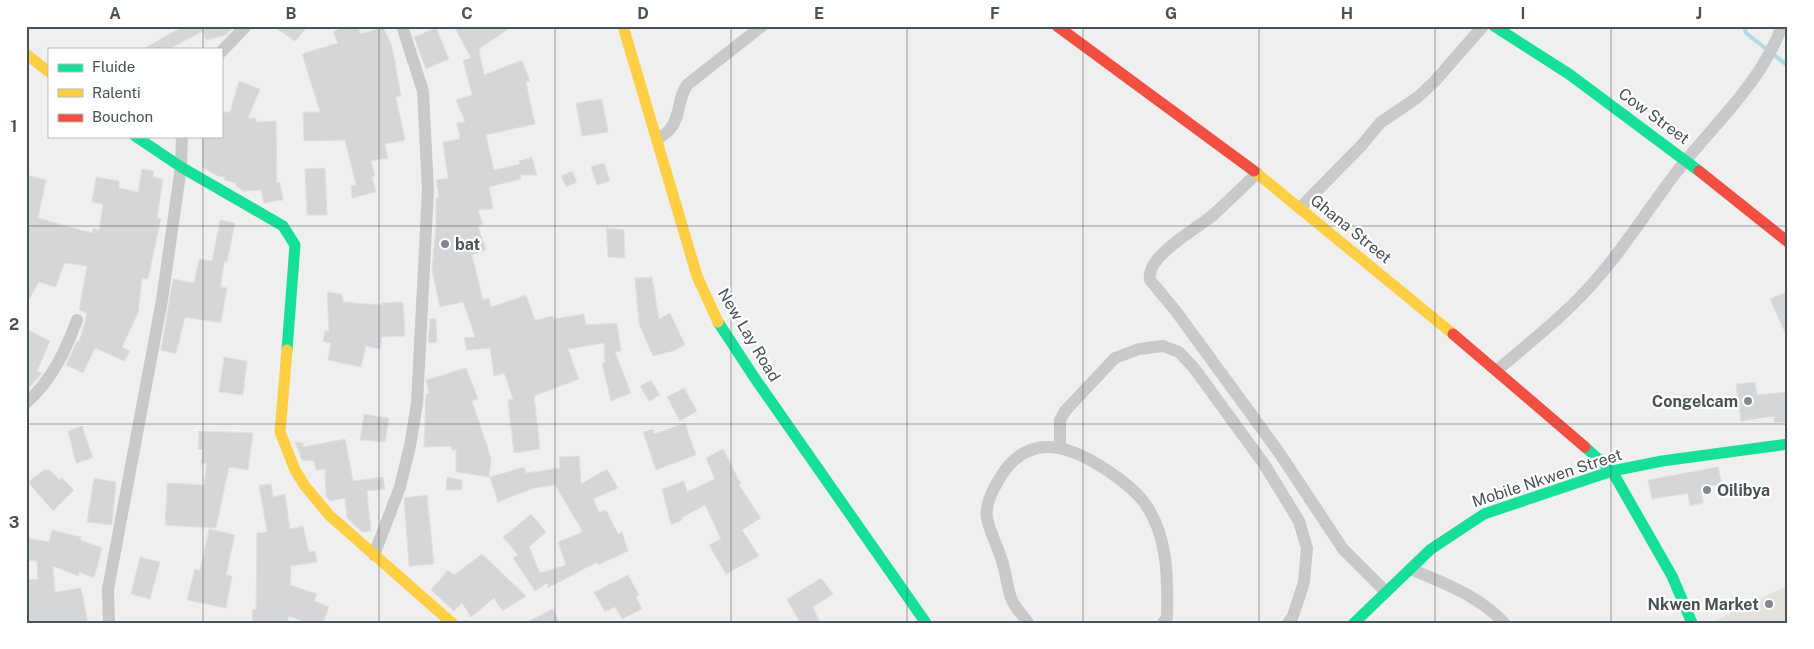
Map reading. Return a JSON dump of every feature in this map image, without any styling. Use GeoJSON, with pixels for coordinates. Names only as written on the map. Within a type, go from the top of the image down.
{"type":"FeatureCollection","features":[{"type":"Feature","properties":{"kind":"main road","name":"New Lay Road"},"geometry":{"type":"LineString","coordinates":[[623,26],[697,276],[714,315],[754,377],[926,623]]}},
{"type":"Feature","properties":{"kind":"main road","name":"Ghana Street"},"geometry":{"type":"LineString","coordinates":[[1057,26],[1300,208],[1497,370],[1612,471],[1672,576],[1692,623]]}},
{"type":"Feature","properties":{"kind":"main road","name":"Cow Street"},"geometry":{"type":"LineString","coordinates":[[1494,26],[1569,74],[1686,160],[1788,242]]}},
{"type":"Feature","properties":{"kind":"main road"},"geometry":{"type":"LineString","coordinates":[[26,54],[48,71]]}},
{"type":"Feature","properties":{"kind":"main road"},"geometry":{"type":"LineString","coordinates":[[138,138],[181,167],[283,226],[290,236],[295,245],[280,432],[286,456],[300,481],[318,505],[452,623]]}},
{"type":"Feature","properties":{"kind":"main road","name":"Mobile Nkwen Street"},"geometry":{"type":"LineString","coordinates":[[1354,623],[1411,569],[1464,524],[1484,514],[1612,471],[1662,461],[1788,444]]}},
{"type":"Feature","properties":{"kind":"street"},"geometry":{"type":"LineString","coordinates":[[222,51],[246,26]]}},
{"type":"Feature","properties":{"kind":"street"},"geometry":{"type":"LineString","coordinates":[[374,556],[400,487],[410,446],[417,402],[428,190],[423,91],[402,26]]}},
{"type":"Feature","properties":{"kind":"street"},"geometry":{"type":"LineString","coordinates":[[658,139],[676,121],[683,90],[688,84],[762,26]]}},
{"type":"Feature","properties":{"kind":"street"},"geometry":{"type":"LineString","coordinates":[[1300,208],[1362,145],[1380,123],[1418,97],[1435,81],[1482,26]]}},
{"type":"Feature","properties":{"kind":"street"},"geometry":{"type":"LineString","coordinates":[[1497,370],[1568,310],[1599,276],[1686,160],[1744,92],[1768,57],[1781,28]]}},
{"type":"Feature","properties":{"kind":"street"},"geometry":{"type":"LineString","coordinates":[[109,623],[108,589],[162,300],[181,167],[182,138]]}},
{"type":"Feature","properties":{"kind":"street"},"geometry":{"type":"LineString","coordinates":[[1257,174],[1210,217],[1171,246],[1153,264],[1149,274],[1150,280],[1175,310],[1278,451],[1343,549],[1386,592]]}},
{"type":"Feature","properties":{"kind":"street"},"geometry":{"type":"LineString","coordinates":[[26,403],[44,385],[65,352],[77,320]]}},
{"type":"Feature","properties":{"kind":"street"},"geometry":{"type":"LineString","coordinates":[[1060,448],[1060,420],[1065,411],[1115,358],[1139,349],[1163,346],[1179,352],[1194,368],[1264,464],[1299,521],[1307,548],[1304,582],[1293,616],[1288,623]]}},
{"type":"Feature","properties":{"kind":"street"},"geometry":{"type":"LineString","coordinates":[[1028,623],[1011,600],[1003,563],[987,517],[989,498],[1000,477],[1015,457],[1033,448],[1060,448],[1087,456],[1123,481],[1143,501],[1154,522],[1168,566],[1167,617],[1163,623]]}},
{"type":"Feature","properties":{"kind":"street"},"geometry":{"type":"LineString","coordinates":[[1411,569],[1460,590],[1497,615],[1504,623]]}},
{"type":"Feature","properties":{"kind":"shaded area","name":"Nkwen Market"},"geometry":{"type":"Polygon","coordinates":[[[1788,585],[1788,623],[1711,623],[1788,585]]]}},
{"type":"Feature","properties":{"kind":"building"},"geometry":{"type":"Polygon","coordinates":[[[184,26],[234,26],[226,35],[206,40],[203,31],[171,48],[145,48],[184,26]]]}},
{"type":"Feature","properties":{"kind":"building"},"geometry":{"type":"Polygon","coordinates":[[[273,26],[308,26],[295,41],[273,26]]]}},
{"type":"Feature","properties":{"kind":"building"},"geometry":{"type":"Polygon","coordinates":[[[344,26],[357,26],[361,34],[383,27],[392,46],[401,96],[396,97],[405,140],[385,144],[388,158],[371,161],[375,176],[372,177],[376,192],[352,198],[351,186],[356,185],[345,140],[304,141],[303,112],[320,112],[302,54],[338,43],[333,32],[344,26]]]}},
{"type":"Feature","properties":{"kind":"building"},"geometry":{"type":"Polygon","coordinates":[[[454,26],[513,26],[479,49],[484,75],[522,60],[530,81],[526,82],[535,124],[486,135],[494,170],[520,164],[519,161],[532,157],[537,175],[520,175],[521,179],[489,187],[493,209],[478,210],[483,224],[478,226],[486,250],[472,255],[483,300],[489,298],[491,307],[526,295],[535,320],[553,316],[554,319],[584,314],[586,325],[617,323],[621,351],[615,352],[631,393],[611,401],[602,363],[605,363],[604,343],[568,349],[579,379],[534,396],[540,449],[514,453],[508,400],[513,399],[504,373],[494,376],[490,348],[467,350],[464,338],[475,337],[463,302],[440,307],[432,270],[436,226],[436,198],[439,198],[436,180],[448,178],[443,142],[460,139],[457,123],[465,122],[456,100],[472,95],[463,60],[471,58],[454,26]]]}},
{"type":"Feature","properties":{"kind":"building"},"geometry":{"type":"Polygon","coordinates":[[[436,28],[449,59],[426,69],[414,37],[436,28]]]}},
{"type":"Feature","properties":{"kind":"building"},"geometry":{"type":"Polygon","coordinates":[[[239,81],[260,89],[248,118],[256,118],[256,122],[276,121],[277,183],[280,182],[283,200],[264,203],[261,190],[243,191],[236,186],[236,183],[224,180],[225,177],[218,176],[202,167],[203,138],[222,138],[222,112],[230,112],[239,81]]]}},
{"type":"Feature","properties":{"kind":"building"},"geometry":{"type":"Polygon","coordinates":[[[602,99],[608,132],[582,136],[576,103],[602,99]]]}},
{"type":"Feature","properties":{"kind":"building"},"geometry":{"type":"Polygon","coordinates":[[[604,163],[610,181],[597,185],[591,167],[604,163]]]}},
{"type":"Feature","properties":{"kind":"building"},"geometry":{"type":"Polygon","coordinates":[[[325,168],[327,215],[307,215],[305,169],[325,168]]]}},
{"type":"Feature","properties":{"kind":"building"},"geometry":{"type":"Polygon","coordinates":[[[142,169],[154,171],[153,177],[163,179],[157,218],[161,219],[148,279],[142,278],[138,313],[122,347],[130,351],[124,361],[95,348],[83,373],[66,365],[77,341],[79,342],[87,313],[79,310],[87,266],[64,263],[56,287],[39,282],[26,305],[26,175],[46,180],[38,218],[92,233],[93,228],[99,230],[103,204],[92,202],[96,177],[119,181],[119,188],[138,192],[142,169]]]}},
{"type":"Feature","properties":{"kind":"building"},"geometry":{"type":"Polygon","coordinates":[[[572,171],[577,182],[566,187],[561,176],[572,171]]]}},
{"type":"Feature","properties":{"kind":"building"},"geometry":{"type":"Polygon","coordinates":[[[220,220],[235,223],[227,262],[224,261],[221,287],[227,288],[221,323],[185,317],[176,354],[161,350],[173,279],[194,283],[199,259],[212,261],[220,220]]]}},
{"type":"Feature","properties":{"kind":"building"},"geometry":{"type":"Polygon","coordinates":[[[606,228],[624,230],[625,258],[608,257],[606,228]]]}},
{"type":"Feature","properties":{"kind":"building"},"geometry":{"type":"Polygon","coordinates":[[[652,277],[659,319],[670,313],[685,345],[673,351],[653,356],[639,324],[635,278],[652,277]]]}},
{"type":"Feature","properties":{"kind":"building"},"geometry":{"type":"Polygon","coordinates":[[[1788,291],[1788,339],[1770,299],[1788,291]]]}},
{"type":"Feature","properties":{"kind":"building"},"geometry":{"type":"Polygon","coordinates":[[[327,292],[342,294],[343,302],[382,305],[382,303],[403,302],[405,336],[382,337],[380,349],[366,346],[361,367],[328,360],[331,343],[323,341],[325,331],[329,332],[327,292]]]}},
{"type":"Feature","properties":{"kind":"building"},"geometry":{"type":"Polygon","coordinates":[[[436,318],[437,342],[428,343],[430,319],[436,318]]]}},
{"type":"Feature","properties":{"kind":"building"},"geometry":{"type":"Polygon","coordinates":[[[26,329],[50,341],[37,371],[42,373],[26,391],[26,329]]]}},
{"type":"Feature","properties":{"kind":"building"},"geometry":{"type":"Polygon","coordinates":[[[224,357],[247,361],[243,395],[219,392],[224,357]]]}},
{"type":"Feature","properties":{"kind":"building"},"geometry":{"type":"Polygon","coordinates":[[[466,368],[478,399],[472,401],[491,458],[489,477],[456,472],[456,450],[452,450],[451,446],[424,447],[426,394],[429,393],[426,380],[466,368]]]}},
{"type":"Feature","properties":{"kind":"building"},"geometry":{"type":"Polygon","coordinates":[[[651,380],[660,395],[649,401],[640,386],[651,380]]]}},
{"type":"Feature","properties":{"kind":"building"},"geometry":{"type":"Polygon","coordinates":[[[1755,382],[1757,395],[1788,392],[1788,422],[1774,423],[1774,416],[1741,421],[1736,384],[1755,382]]]}},
{"type":"Feature","properties":{"kind":"building"},"geometry":{"type":"Polygon","coordinates":[[[684,388],[697,411],[680,421],[667,397],[684,388]]]}},
{"type":"Feature","properties":{"kind":"building"},"geometry":{"type":"Polygon","coordinates":[[[364,414],[389,418],[385,442],[360,440],[364,414]]]}},
{"type":"Feature","properties":{"kind":"building"},"geometry":{"type":"Polygon","coordinates":[[[685,423],[696,455],[656,470],[643,432],[653,429],[654,434],[685,423]]]}},
{"type":"Feature","properties":{"kind":"building"},"geometry":{"type":"Polygon","coordinates":[[[82,426],[93,458],[76,463],[68,431],[82,426]]]}},
{"type":"Feature","properties":{"kind":"building"},"geometry":{"type":"Polygon","coordinates":[[[199,431],[253,433],[248,470],[229,467],[216,528],[165,525],[167,483],[204,485],[207,464],[201,463],[203,450],[198,449],[199,431]]]}},
{"type":"Feature","properties":{"kind":"building"},"geometry":{"type":"Polygon","coordinates":[[[345,439],[353,481],[383,477],[385,489],[367,491],[371,531],[362,532],[347,518],[345,498],[330,501],[326,496],[325,469],[316,470],[314,461],[302,460],[295,442],[303,443],[303,447],[345,439]]]}},
{"type":"Feature","properties":{"kind":"building"},"geometry":{"type":"Polygon","coordinates":[[[723,449],[741,484],[739,485],[761,518],[742,530],[759,556],[726,574],[709,545],[721,539],[705,505],[671,525],[662,489],[684,481],[687,492],[715,479],[706,458],[723,449]]]}},
{"type":"Feature","properties":{"kind":"building"},"geometry":{"type":"Polygon","coordinates":[[[579,456],[581,484],[607,469],[618,488],[593,499],[599,512],[606,510],[618,534],[622,532],[628,551],[598,565],[597,562],[548,588],[547,583],[535,591],[513,558],[518,555],[503,537],[531,514],[546,532],[529,547],[540,573],[566,565],[558,542],[583,532],[555,485],[534,488],[498,502],[490,477],[524,467],[526,473],[560,468],[559,457],[579,456]]]}},
{"type":"Feature","properties":{"kind":"building"},"geometry":{"type":"Polygon","coordinates":[[[1718,467],[1722,484],[1701,488],[1703,503],[1690,506],[1688,493],[1652,499],[1648,480],[1718,467]]]}},
{"type":"Feature","properties":{"kind":"building"},"geometry":{"type":"Polygon","coordinates":[[[45,469],[50,470],[59,480],[62,478],[74,490],[53,511],[28,482],[45,469]]]}},
{"type":"Feature","properties":{"kind":"building"},"geometry":{"type":"Polygon","coordinates":[[[447,477],[462,480],[462,490],[446,490],[447,477]]]}},
{"type":"Feature","properties":{"kind":"building"},"geometry":{"type":"Polygon","coordinates":[[[94,478],[116,482],[112,525],[87,522],[94,478]]]}},
{"type":"Feature","properties":{"kind":"building"},"geometry":{"type":"Polygon","coordinates":[[[271,484],[273,497],[285,494],[290,529],[303,526],[309,552],[315,551],[317,562],[291,566],[290,585],[317,594],[314,601],[329,607],[323,623],[306,623],[289,616],[287,623],[252,623],[253,609],[256,610],[257,533],[267,532],[259,485],[271,484]]]}},
{"type":"Feature","properties":{"kind":"building"},"geometry":{"type":"Polygon","coordinates":[[[427,495],[434,564],[409,566],[404,498],[427,495]]]}},
{"type":"Feature","properties":{"kind":"building"},"geometry":{"type":"Polygon","coordinates":[[[209,529],[235,535],[226,575],[232,576],[226,608],[187,600],[195,569],[200,571],[209,529]]]}},
{"type":"Feature","properties":{"kind":"building"},"geometry":{"type":"Polygon","coordinates":[[[52,530],[81,537],[80,540],[102,548],[94,578],[79,572],[79,576],[53,566],[55,592],[81,588],[88,623],[26,623],[26,580],[38,579],[37,561],[26,560],[26,538],[49,542],[52,530]]]}},
{"type":"Feature","properties":{"kind":"building"},"geometry":{"type":"Polygon","coordinates":[[[482,554],[526,596],[502,611],[494,598],[471,617],[462,603],[454,611],[431,590],[448,570],[454,575],[482,554]]]}},
{"type":"Feature","properties":{"kind":"building"},"geometry":{"type":"Polygon","coordinates":[[[140,557],[160,562],[150,599],[131,594],[140,557]]]}},
{"type":"Feature","properties":{"kind":"building"},"geometry":{"type":"Polygon","coordinates":[[[628,575],[639,595],[636,597],[642,609],[622,619],[615,607],[605,612],[594,592],[628,575]]]}},
{"type":"Feature","properties":{"kind":"building"},"geometry":{"type":"Polygon","coordinates":[[[821,578],[833,594],[813,607],[820,623],[800,623],[787,599],[821,578]]]}},
{"type":"Feature","properties":{"kind":"building"},"geometry":{"type":"Polygon","coordinates":[[[553,609],[560,623],[525,623],[553,609]]]}},
{"type":"Feature","properties":{"kind":"waterway"},"geometry":{"type":"LineString","coordinates":[[1744,26],[1746,33],[1788,66]]}},
{"type":"Feature","properties":{"kind":"traffic: fast"},"geometry":{"type":"LineString","coordinates":[[1494,26],[1569,74],[1699,171]]}},
{"type":"Feature","properties":{"kind":"traffic: fast"},"geometry":{"type":"LineString","coordinates":[[138,138],[181,167],[283,226],[295,245],[287,350]]}},
{"type":"Feature","properties":{"kind":"traffic: fast"},"geometry":{"type":"LineString","coordinates":[[718,322],[754,377],[926,623]]}},
{"type":"Feature","properties":{"kind":"traffic: fast"},"geometry":{"type":"LineString","coordinates":[[1354,623],[1431,549],[1484,514],[1612,471],[1662,461],[1788,444]]}},
{"type":"Feature","properties":{"kind":"traffic: fast"},"geometry":{"type":"LineString","coordinates":[[1585,447],[1612,471],[1672,576],[1692,623]]}},
{"type":"Feature","properties":{"kind":"traffic: slow"},"geometry":{"type":"LineString","coordinates":[[623,26],[697,276],[718,322]]}},
{"type":"Feature","properties":{"kind":"traffic: slow"},"geometry":{"type":"LineString","coordinates":[[26,54],[48,71]]}},
{"type":"Feature","properties":{"kind":"traffic: slow"},"geometry":{"type":"LineString","coordinates":[[1254,171],[1453,334]]}},
{"type":"Feature","properties":{"kind":"traffic: slow"},"geometry":{"type":"LineString","coordinates":[[287,350],[280,432],[295,470],[305,486],[329,515],[452,623]]}},
{"type":"Feature","properties":{"kind":"traffic: jam"},"geometry":{"type":"LineString","coordinates":[[1057,26],[1254,171]]}},
{"type":"Feature","properties":{"kind":"traffic: jam"},"geometry":{"type":"LineString","coordinates":[[1699,171],[1788,242]]}},
{"type":"Feature","properties":{"kind":"traffic: jam"},"geometry":{"type":"LineString","coordinates":[[1453,334],[1585,447]]}},
{"type":"Feature","properties":{"kind":"place","name":"bat"},"geometry":{"type":"Point","coordinates":[445,244]}},
{"type":"Feature","properties":{"kind":"place","name":"Congelcam"},"geometry":{"type":"Point","coordinates":[1748,401]}},
{"type":"Feature","properties":{"kind":"place","name":"Oilibya"},"geometry":{"type":"Point","coordinates":[1707,490]}},
{"type":"Feature","properties":{"kind":"place","name":"Nkwen Market"},"geometry":{"type":"Point","coordinates":[1769,604]}}]}
